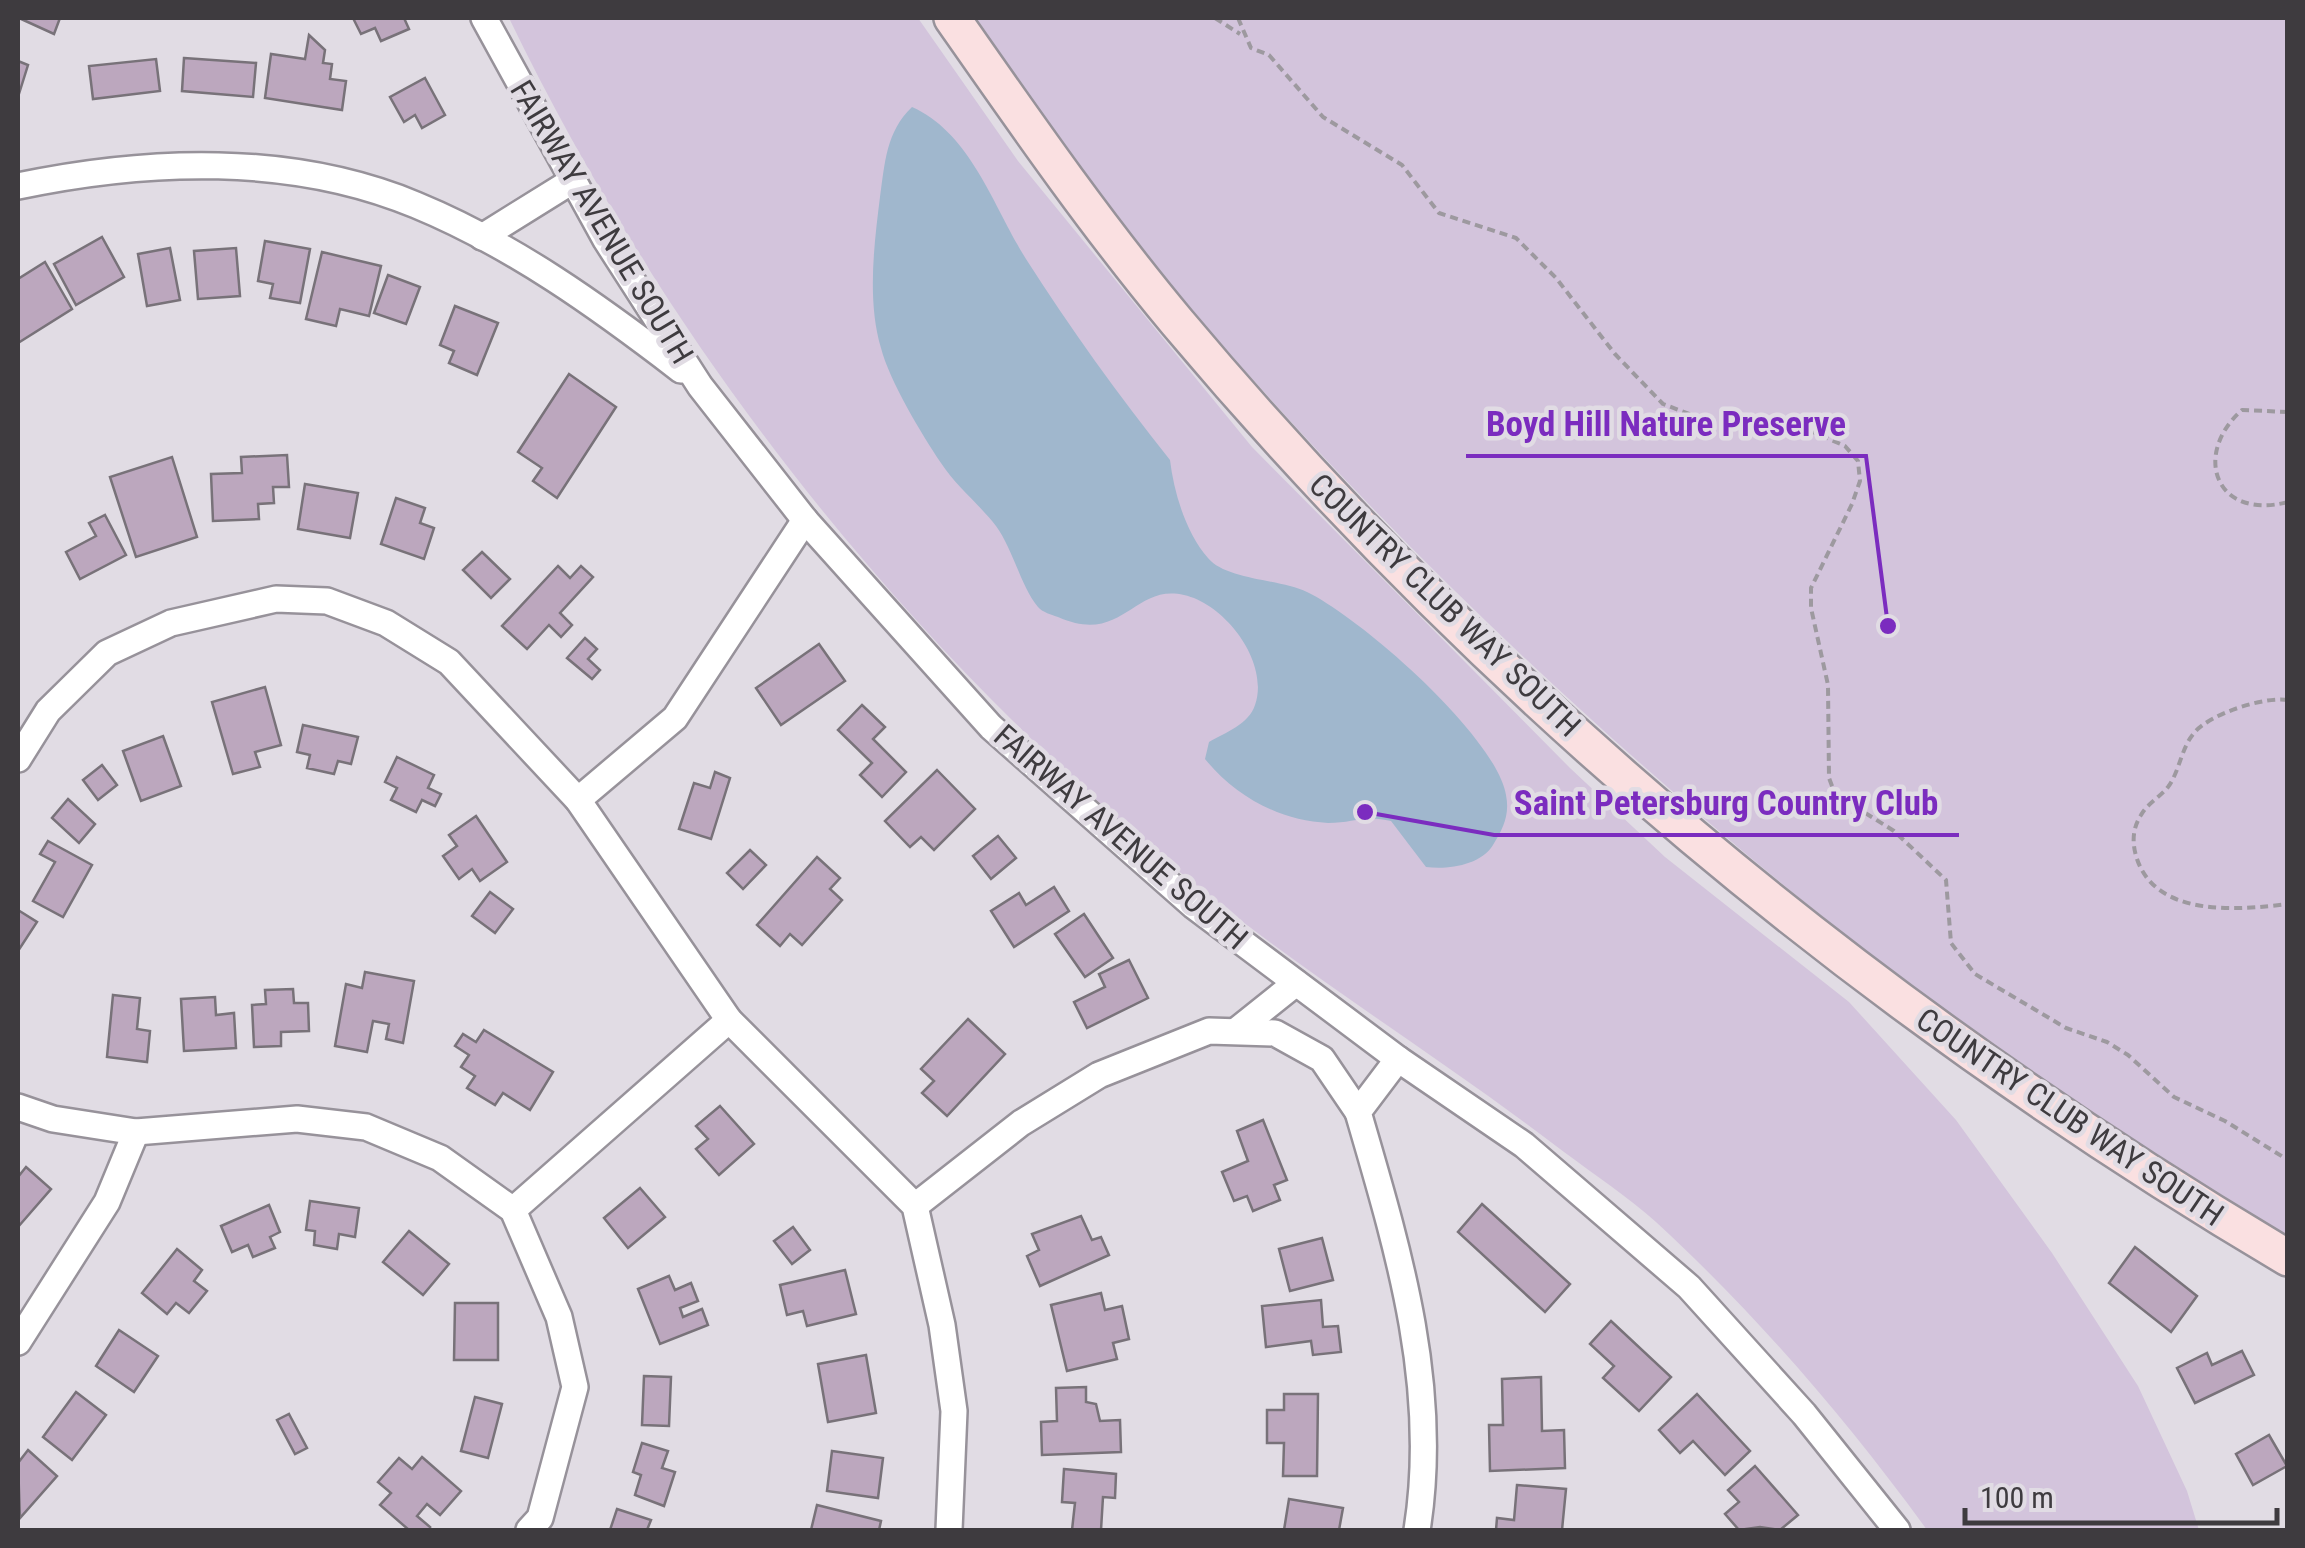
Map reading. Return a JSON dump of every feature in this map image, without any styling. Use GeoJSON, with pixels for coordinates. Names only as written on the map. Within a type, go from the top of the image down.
{"type":"FeatureCollection","features":[{"type":"Feature","properties":{"kind":"street","name":"FAIRWAY AVENUE SOUTH"},"geometry":{"type":"LineString","coordinates":[[484,18],[572,182],[651,315],[700,386],[804,520],[991,727],[1194,906],[1398,1059],[1524,1144],[1689,1287],[1804,1414],[1897,1530]]}},
{"type":"Feature","properties":{"kind":"street","name":"COUNTRY CLUB WAY SOUTH"},"geometry":{"type":"LineString","coordinates":[[952,18],[1044,150],[1176,320],[1292,453],[1398,566],[1607,763],[1897,1001],[2166,1186],[2288,1258]]}},
{"type":"Feature","properties":{"kind":"street"},"geometry":{"type":"LineString","coordinates":[[18,186],[155,164],[242,167],[335,182],[414,204],[482,237],[617,321],[700,386]]}},
{"type":"Feature","properties":{"kind":"street"},"geometry":{"type":"LineString","coordinates":[[482,237],[572,182]]}},
{"type":"Feature","properties":{"kind":"street"},"geometry":{"type":"LineString","coordinates":[[578,800],[675,718],[804,520]]}},
{"type":"Feature","properties":{"kind":"street"},"geometry":{"type":"LineString","coordinates":[[18,760],[48,711],[107,653],[171,623],[276,599],[327,601],[386,622],[449,662],[578,800],[729,1020],[916,1206],[942,1324],[954,1411],[949,1530]]}},
{"type":"Feature","properties":{"kind":"street"},"geometry":{"type":"LineString","coordinates":[[1236,1032],[1296,983]]}},
{"type":"Feature","properties":{"kind":"street"},"geometry":{"type":"LineString","coordinates":[[513,1210],[729,1020]]}},
{"type":"Feature","properties":{"kind":"street"},"geometry":{"type":"LineString","coordinates":[[916,1206],[1021,1123],[1098,1075],[1209,1031],[1275,1033],[1322,1059],[1358,1112],[1400,1254],[1416,1337],[1424,1413],[1417,1530]]}},
{"type":"Feature","properties":{"kind":"street"},"geometry":{"type":"LineString","coordinates":[[1358,1112],[1398,1059]]}},
{"type":"Feature","properties":{"kind":"street"},"geometry":{"type":"LineString","coordinates":[[18,1108],[53,1119],[136,1132],[296,1119],[366,1127],[440,1158],[513,1210],[559,1316],[574,1387],[540,1518],[529,1530]]}},
{"type":"Feature","properties":{"kind":"street"},"geometry":{"type":"LineString","coordinates":[[18,1342],[107,1202],[136,1132]]}},
{"type":"Feature","properties":{"kind":"path"},"geometry":{"type":"LineString","coordinates":[[1215,18],[1243,35]]}},
{"type":"Feature","properties":{"kind":"path"},"geometry":{"type":"LineString","coordinates":[[1238,18],[1251,48],[1269,55],[1323,118],[1402,165],[1439,212],[1516,238],[1556,278],[1615,354],[1664,404],[1705,420],[1775,420],[1845,446],[1858,461],[1860,481],[1811,588],[1811,608],[1828,685],[1830,778],[1835,794],[1894,831],[1946,880],[1951,943],[1975,974],[2066,1028],[2118,1048],[2174,1097],[2225,1121],[2288,1160]]}},
{"type":"Feature","properties":{"kind":"path"},"geometry":{"type":"LineString","coordinates":[[2288,412],[2242,410],[2226,428],[2220,443],[2217,473],[2220,488],[2228,497],[2275,505],[2288,502]]}},
{"type":"Feature","properties":{"kind":"path"},"geometry":{"type":"LineString","coordinates":[[2288,700],[2260,700],[2194,732],[2170,785],[2141,814],[2132,843],[2139,865],[2166,896],[2234,909],[2288,904]]}},
{"type":"Feature","properties":{"kind":"shaded area"},"geometry":{"type":"Polygon","coordinates":[[[509,18],[918,18],[1018,161],[1252,447],[1570,768],[1665,857],[1849,1002],[1956,1120],[2052,1253],[2138,1386],[2187,1491],[2199,1530],[1927,1530],[1799,1370],[1656,1222],[1517,1117],[1227,910],[1078,783],[980,688],[887,587],[799,481],[717,371],[641,257],[572,139],[509,18]]]}},
{"type":"Feature","properties":{"kind":"shaded area"},"geometry":{"type":"Polygon","coordinates":[[[970,18],[2287,18],[2287,1235],[2098,1120],[1918,991],[1707,821],[1525,658],[1351,486],[1187,304],[1090,186],[970,18]]]}},
{"type":"Feature","properties":{"kind":"water"},"geometry":{"type":"Polygon","coordinates":[[[912,107],[933,119],[966,153],[1043,285],[1170,460],[1182,512],[1208,558],[1227,571],[1296,588],[1331,606],[1423,681],[1478,742],[1497,770],[1507,802],[1500,833],[1488,852],[1454,867],[1426,867],[1391,821],[1310,821],[1276,812],[1230,784],[1205,759],[1209,742],[1236,727],[1252,712],[1258,688],[1256,671],[1250,654],[1228,622],[1199,601],[1184,595],[1152,597],[1113,620],[1098,624],[1080,624],[1038,607],[996,526],[947,471],[925,438],[898,391],[881,348],[873,292],[880,197],[892,137],[912,107]]]}},
{"type":"Feature","properties":{"kind":"building"},"geometry":{"type":"Polygon","coordinates":[[[19,18],[60,18],[54,34],[19,18]]]}},
{"type":"Feature","properties":{"kind":"building"},"geometry":{"type":"Polygon","coordinates":[[[353,18],[404,18],[409,29],[381,41],[375,28],[361,34],[353,18]]]}},
{"type":"Feature","properties":{"kind":"building"},"geometry":{"type":"Polygon","coordinates":[[[309,35],[325,50],[323,63],[332,64],[330,79],[346,81],[342,110],[265,98],[271,54],[305,59],[309,35]]]}},
{"type":"Feature","properties":{"kind":"building"},"geometry":{"type":"Polygon","coordinates":[[[184,58],[256,63],[253,97],[182,91],[184,58]]]}},
{"type":"Feature","properties":{"kind":"building"},"geometry":{"type":"Polygon","coordinates":[[[156,59],[160,91],[93,99],[89,66],[156,59]]]}},
{"type":"Feature","properties":{"kind":"building"},"geometry":{"type":"Polygon","coordinates":[[[18,61],[28,65],[18,97],[18,61]]]}},
{"type":"Feature","properties":{"kind":"building"},"geometry":{"type":"Polygon","coordinates":[[[425,78],[445,115],[422,128],[415,115],[404,122],[390,97],[425,78]]]}},
{"type":"Feature","properties":{"kind":"building"},"geometry":{"type":"Polygon","coordinates":[[[102,237],[124,277],[76,305],[54,264],[102,237]]]}},
{"type":"Feature","properties":{"kind":"building"},"geometry":{"type":"Polygon","coordinates":[[[265,241],[310,249],[300,303],[270,298],[273,284],[258,281],[265,241]]]}},
{"type":"Feature","properties":{"kind":"building"},"geometry":{"type":"Polygon","coordinates":[[[170,248],[180,300],[147,306],[138,254],[170,248]]]}},
{"type":"Feature","properties":{"kind":"building"},"geometry":{"type":"Polygon","coordinates":[[[236,248],[240,296],[198,299],[194,251],[236,248]]]}},
{"type":"Feature","properties":{"kind":"building"},"geometry":{"type":"Polygon","coordinates":[[[322,252],[381,266],[369,316],[340,309],[336,326],[306,319],[322,252]]]}},
{"type":"Feature","properties":{"kind":"building"},"geometry":{"type":"Polygon","coordinates":[[[45,262],[72,309],[18,343],[18,279],[45,262]]]}},
{"type":"Feature","properties":{"kind":"building"},"geometry":{"type":"Polygon","coordinates":[[[388,275],[420,287],[406,324],[374,313],[388,275]]]}},
{"type":"Feature","properties":{"kind":"building"},"geometry":{"type":"Polygon","coordinates":[[[455,306],[498,323],[477,375],[449,363],[454,351],[440,345],[455,306]]]}},
{"type":"Feature","properties":{"kind":"building"},"geometry":{"type":"Polygon","coordinates":[[[569,374],[616,407],[557,498],[533,481],[542,468],[518,452],[569,374]]]}},
{"type":"Feature","properties":{"kind":"building"},"geometry":{"type":"Polygon","coordinates":[[[287,455],[289,487],[273,487],[274,503],[258,504],[259,519],[213,521],[211,474],[242,473],[241,457],[287,455]]]}},
{"type":"Feature","properties":{"kind":"building"},"geometry":{"type":"Polygon","coordinates":[[[172,457],[197,537],[136,557],[110,477],[172,457]]]}},
{"type":"Feature","properties":{"kind":"building"},"geometry":{"type":"Polygon","coordinates":[[[305,484],[358,493],[350,538],[298,529],[305,484]]]}},
{"type":"Feature","properties":{"kind":"building"},"geometry":{"type":"Polygon","coordinates":[[[396,498],[425,508],[420,523],[434,528],[424,559],[381,544],[396,498]]]}},
{"type":"Feature","properties":{"kind":"building"},"geometry":{"type":"Polygon","coordinates":[[[105,515],[126,555],[80,579],[66,552],[96,536],[89,523],[105,515]]]}},
{"type":"Feature","properties":{"kind":"building"},"geometry":{"type":"Polygon","coordinates":[[[482,552],[510,579],[491,598],[463,570],[482,552]]]}},
{"type":"Feature","properties":{"kind":"building"},"geometry":{"type":"Polygon","coordinates":[[[558,566],[570,578],[581,566],[593,577],[560,613],[572,625],[561,637],[549,625],[527,649],[502,626],[558,566]]]}},
{"type":"Feature","properties":{"kind":"building"},"geometry":{"type":"Polygon","coordinates":[[[585,638],[597,649],[588,659],[600,670],[592,679],[567,658],[585,638]]]}},
{"type":"Feature","properties":{"kind":"building"},"geometry":{"type":"Polygon","coordinates":[[[819,644],[845,681],[781,725],[756,688],[819,644]]]}},
{"type":"Feature","properties":{"kind":"building"},"geometry":{"type":"Polygon","coordinates":[[[265,687],[281,745],[255,752],[260,767],[233,774],[212,702],[265,687]]]}},
{"type":"Feature","properties":{"kind":"building"},"geometry":{"type":"Polygon","coordinates":[[[862,705],[885,727],[873,739],[906,772],[882,797],[860,775],[872,763],[838,730],[862,705]]]}},
{"type":"Feature","properties":{"kind":"building"},"geometry":{"type":"Polygon","coordinates":[[[303,725],[358,737],[351,764],[338,761],[334,774],[307,768],[310,755],[297,752],[303,725]]]}},
{"type":"Feature","properties":{"kind":"building"},"geometry":{"type":"Polygon","coordinates":[[[163,736],[181,786],[141,801],[123,751],[163,736]]]}},
{"type":"Feature","properties":{"kind":"building"},"geometry":{"type":"Polygon","coordinates":[[[397,757],[434,775],[428,788],[441,794],[435,806],[422,800],[416,812],[391,800],[397,788],[385,782],[397,757]]]}},
{"type":"Feature","properties":{"kind":"building"},"geometry":{"type":"Polygon","coordinates":[[[102,765],[117,785],[98,800],[83,780],[102,765]]]}},
{"type":"Feature","properties":{"kind":"building"},"geometry":{"type":"Polygon","coordinates":[[[937,770],[975,809],[934,850],[921,837],[910,847],[885,821],[937,770]]]}},
{"type":"Feature","properties":{"kind":"building"},"geometry":{"type":"Polygon","coordinates":[[[715,772],[730,778],[711,839],[679,829],[694,783],[710,788],[715,772]]]}},
{"type":"Feature","properties":{"kind":"building"},"geometry":{"type":"Polygon","coordinates":[[[68,799],[95,824],[79,843],[52,818],[68,799]]]}},
{"type":"Feature","properties":{"kind":"building"},"geometry":{"type":"Polygon","coordinates":[[[476,816],[507,862],[480,881],[472,869],[459,879],[443,856],[457,846],[449,835],[476,816]]]}},
{"type":"Feature","properties":{"kind":"building"},"geometry":{"type":"Polygon","coordinates":[[[998,836],[1016,858],[991,879],[973,856],[998,836]]]}},
{"type":"Feature","properties":{"kind":"building"},"geometry":{"type":"Polygon","coordinates":[[[48,841],[92,865],[63,917],[33,901],[55,862],[40,854],[48,841]]]}},
{"type":"Feature","properties":{"kind":"building"},"geometry":{"type":"Polygon","coordinates":[[[750,850],[766,865],[743,889],[727,873],[750,850]]]}},
{"type":"Feature","properties":{"kind":"building"},"geometry":{"type":"Polygon","coordinates":[[[817,857],[840,878],[830,889],[842,900],[802,945],[790,934],[780,946],[757,925],[817,857]]]}},
{"type":"Feature","properties":{"kind":"building"},"geometry":{"type":"Polygon","coordinates":[[[1054,887],[1069,911],[1014,947],[991,911],[1019,893],[1026,905],[1054,887]]]}},
{"type":"Feature","properties":{"kind":"building"},"geometry":{"type":"Polygon","coordinates":[[[490,892],[513,909],[495,933],[472,916],[490,892]]]}},
{"type":"Feature","properties":{"kind":"building"},"geometry":{"type":"Polygon","coordinates":[[[18,910],[37,922],[20,948],[18,946],[18,910]]]}},
{"type":"Feature","properties":{"kind":"building"},"geometry":{"type":"Polygon","coordinates":[[[1084,914],[1113,958],[1085,977],[1055,934],[1084,914]]]}},
{"type":"Feature","properties":{"kind":"building"},"geometry":{"type":"Polygon","coordinates":[[[1129,960],[1148,998],[1087,1028],[1074,1002],[1105,987],[1099,974],[1129,960]]]}},
{"type":"Feature","properties":{"kind":"building"},"geometry":{"type":"Polygon","coordinates":[[[365,972],[414,981],[403,1043],[386,1039],[389,1024],[373,1021],[367,1052],[335,1046],[346,984],[362,988],[365,972]]]}},
{"type":"Feature","properties":{"kind":"building"},"geometry":{"type":"Polygon","coordinates":[[[293,989],[294,1003],[308,1003],[309,1031],[281,1032],[281,1046],[254,1047],[252,1005],[266,1004],[265,990],[293,989]]]}},
{"type":"Feature","properties":{"kind":"building"},"geometry":{"type":"Polygon","coordinates":[[[113,995],[140,998],[137,1029],[150,1031],[147,1062],[107,1057],[113,995]]]}},
{"type":"Feature","properties":{"kind":"building"},"geometry":{"type":"Polygon","coordinates":[[[215,997],[216,1015],[234,1013],[236,1048],[184,1051],[181,999],[215,997]]]}},
{"type":"Feature","properties":{"kind":"building"},"geometry":{"type":"Polygon","coordinates":[[[968,1019],[1005,1054],[947,1116],[922,1093],[934,1081],[921,1069],[968,1019]]]}},
{"type":"Feature","properties":{"kind":"building"},"geometry":{"type":"Polygon","coordinates":[[[484,1030],[553,1072],[530,1110],[503,1093],[495,1105],[467,1088],[475,1076],[461,1067],[469,1055],[455,1046],[463,1034],[476,1042],[484,1030]]]}},
{"type":"Feature","properties":{"kind":"building"},"geometry":{"type":"Polygon","coordinates":[[[720,1106],[754,1144],[719,1175],[696,1149],[708,1139],[696,1126],[720,1106]]]}},
{"type":"Feature","properties":{"kind":"building"},"geometry":{"type":"Polygon","coordinates":[[[1263,1120],[1287,1180],[1274,1185],[1280,1200],[1253,1211],[1247,1196],[1234,1201],[1222,1172],[1248,1161],[1237,1131],[1263,1120]]]}},
{"type":"Feature","properties":{"kind":"building"},"geometry":{"type":"Polygon","coordinates":[[[26,1167],[51,1189],[18,1227],[18,1177],[26,1167]]]}},
{"type":"Feature","properties":{"kind":"building"},"geometry":{"type":"Polygon","coordinates":[[[640,1188],[665,1217],[628,1248],[604,1218],[640,1188]]]}},
{"type":"Feature","properties":{"kind":"building"},"geometry":{"type":"Polygon","coordinates":[[[310,1201],[359,1208],[355,1237],[339,1234],[337,1249],[314,1245],[315,1231],[306,1230],[310,1201]]]}},
{"type":"Feature","properties":{"kind":"building"},"geometry":{"type":"Polygon","coordinates":[[[1482,1204],[1570,1284],[1545,1312],[1458,1232],[1482,1204]]]}},
{"type":"Feature","properties":{"kind":"building"},"geometry":{"type":"Polygon","coordinates":[[[269,1205],[280,1232],[270,1237],[275,1248],[253,1257],[248,1245],[232,1252],[221,1226],[269,1205]]]}},
{"type":"Feature","properties":{"kind":"building"},"geometry":{"type":"Polygon","coordinates":[[[1081,1216],[1092,1240],[1101,1237],[1109,1255],[1040,1286],[1027,1256],[1039,1250],[1032,1234],[1081,1216]]]}},
{"type":"Feature","properties":{"kind":"building"},"geometry":{"type":"Polygon","coordinates":[[[793,1227],[810,1250],[792,1264],[774,1241],[793,1227]]]}},
{"type":"Feature","properties":{"kind":"building"},"geometry":{"type":"Polygon","coordinates":[[[409,1231],[449,1264],[423,1295],[383,1262],[409,1231]]]}},
{"type":"Feature","properties":{"kind":"building"},"geometry":{"type":"Polygon","coordinates":[[[1322,1238],[1333,1280],[1290,1291],[1279,1249],[1322,1238]]]}},
{"type":"Feature","properties":{"kind":"building"},"geometry":{"type":"Polygon","coordinates":[[[2135,1247],[2197,1296],[2171,1332],[2109,1283],[2135,1247]]]}},
{"type":"Feature","properties":{"kind":"building"},"geometry":{"type":"Polygon","coordinates":[[[177,1249],[202,1270],[194,1281],[207,1291],[189,1313],[176,1303],[167,1314],[142,1293],[177,1249]]]}},
{"type":"Feature","properties":{"kind":"building"},"geometry":{"type":"Polygon","coordinates":[[[845,1270],[856,1314],[807,1326],[803,1311],[787,1315],[780,1285],[845,1270]]]}},
{"type":"Feature","properties":{"kind":"building"},"geometry":{"type":"Polygon","coordinates":[[[669,1276],[675,1290],[691,1283],[698,1301],[680,1308],[683,1317],[702,1309],[708,1325],[660,1344],[638,1289],[669,1276]]]}},
{"type":"Feature","properties":{"kind":"building"},"geometry":{"type":"Polygon","coordinates":[[[1101,1293],[1105,1310],[1122,1306],[1129,1339],[1113,1343],[1117,1359],[1067,1371],[1051,1305],[1101,1293]]]}},
{"type":"Feature","properties":{"kind":"building"},"geometry":{"type":"Polygon","coordinates":[[[1321,1300],[1323,1327],[1338,1326],[1341,1352],[1313,1355],[1311,1341],[1266,1347],[1262,1306],[1321,1300]]]}},
{"type":"Feature","properties":{"kind":"building"},"geometry":{"type":"Polygon","coordinates":[[[455,1303],[498,1303],[498,1360],[454,1360],[455,1303]]]}},
{"type":"Feature","properties":{"kind":"building"},"geometry":{"type":"Polygon","coordinates":[[[1611,1321],[1671,1377],[1639,1411],[1603,1378],[1614,1366],[1590,1344],[1611,1321]]]}},
{"type":"Feature","properties":{"kind":"building"},"geometry":{"type":"Polygon","coordinates":[[[119,1330],[158,1356],[134,1392],[96,1366],[119,1330]]]}},
{"type":"Feature","properties":{"kind":"building"},"geometry":{"type":"Polygon","coordinates":[[[2242,1351],[2254,1375],[2195,1403],[2177,1368],[2207,1353],[2212,1365],[2242,1351]]]}},
{"type":"Feature","properties":{"kind":"building"},"geometry":{"type":"Polygon","coordinates":[[[866,1355],[876,1413],[828,1422],[818,1364],[866,1355]]]}},
{"type":"Feature","properties":{"kind":"building"},"geometry":{"type":"Polygon","coordinates":[[[644,1376],[671,1377],[669,1426],[642,1425],[644,1376]]]}},
{"type":"Feature","properties":{"kind":"building"},"geometry":{"type":"Polygon","coordinates":[[[1541,1377],[1542,1431],[1564,1430],[1565,1468],[1490,1471],[1489,1425],[1503,1425],[1502,1379],[1541,1377]]]}},
{"type":"Feature","properties":{"kind":"building"},"geometry":{"type":"Polygon","coordinates":[[[1086,1387],[1086,1402],[1096,1404],[1100,1421],[1120,1420],[1121,1452],[1042,1455],[1041,1422],[1057,1421],[1056,1388],[1086,1387]]]}},
{"type":"Feature","properties":{"kind":"building"},"geometry":{"type":"Polygon","coordinates":[[[76,1392],[106,1415],[72,1460],[43,1437],[76,1392]]]}},
{"type":"Feature","properties":{"kind":"building"},"geometry":{"type":"Polygon","coordinates":[[[1284,1394],[1318,1394],[1317,1476],[1283,1476],[1284,1443],[1267,1443],[1267,1410],[1284,1410],[1284,1394]]]}},
{"type":"Feature","properties":{"kind":"building"},"geometry":{"type":"Polygon","coordinates":[[[1697,1394],[1750,1451],[1725,1475],[1693,1441],[1680,1453],[1659,1430],[1697,1394]]]}},
{"type":"Feature","properties":{"kind":"building"},"geometry":{"type":"Polygon","coordinates":[[[475,1397],[502,1404],[488,1458],[461,1451],[475,1397]]]}},
{"type":"Feature","properties":{"kind":"building"},"geometry":{"type":"Polygon","coordinates":[[[289,1414],[307,1448],[295,1454],[277,1420],[289,1414]]]}},
{"type":"Feature","properties":{"kind":"building"},"geometry":{"type":"Polygon","coordinates":[[[2269,1435],[2287,1466],[2253,1485],[2236,1454],[2269,1435]]]}},
{"type":"Feature","properties":{"kind":"building"},"geometry":{"type":"Polygon","coordinates":[[[642,1443],[668,1451],[662,1468],[675,1472],[664,1506],[635,1495],[641,1475],[633,1472],[642,1443]]]}},
{"type":"Feature","properties":{"kind":"building"},"geometry":{"type":"Polygon","coordinates":[[[28,1450],[57,1476],[20,1518],[18,1463],[28,1450]]]}},
{"type":"Feature","properties":{"kind":"building"},"geometry":{"type":"Polygon","coordinates":[[[832,1451],[883,1458],[878,1498],[827,1491],[832,1451]]]}},
{"type":"Feature","properties":{"kind":"building"},"geometry":{"type":"Polygon","coordinates":[[[422,1457],[461,1491],[440,1515],[427,1504],[417,1516],[430,1527],[427,1530],[409,1530],[380,1505],[391,1493],[378,1482],[399,1458],[412,1469],[422,1457]]]}},
{"type":"Feature","properties":{"kind":"building"},"geometry":{"type":"Polygon","coordinates":[[[1755,1466],[1798,1515],[1780,1530],[1739,1530],[1725,1514],[1739,1502],[1728,1490],[1755,1466]]]}},
{"type":"Feature","properties":{"kind":"building"},"geometry":{"type":"Polygon","coordinates":[[[1064,1469],[1116,1474],[1115,1498],[1103,1497],[1101,1530],[1072,1530],[1075,1503],[1062,1502],[1064,1469]]]}},
{"type":"Feature","properties":{"kind":"building"},"geometry":{"type":"Polygon","coordinates":[[[1517,1485],[1566,1489],[1562,1530],[1496,1530],[1497,1518],[1514,1520],[1517,1485]]]}},
{"type":"Feature","properties":{"kind":"building"},"geometry":{"type":"Polygon","coordinates":[[[1289,1499],[1343,1508],[1339,1530],[1284,1530],[1289,1499]]]}},
{"type":"Feature","properties":{"kind":"building"},"geometry":{"type":"Polygon","coordinates":[[[817,1505],[881,1521],[879,1530],[811,1530],[817,1505]]]}},
{"type":"Feature","properties":{"kind":"building"},"geometry":{"type":"Polygon","coordinates":[[[617,1509],[651,1520],[647,1530],[610,1530],[617,1509]]]}},
{"type":"Feature","properties":{"kind":"place","name":"Boyd Hill Nature Preserve"},"geometry":{"type":"Point","coordinates":[1888,626]}},
{"type":"Feature","properties":{"kind":"place","name":"Saint Petersburg Country Club"},"geometry":{"type":"Point","coordinates":[1365,812]}}]}
